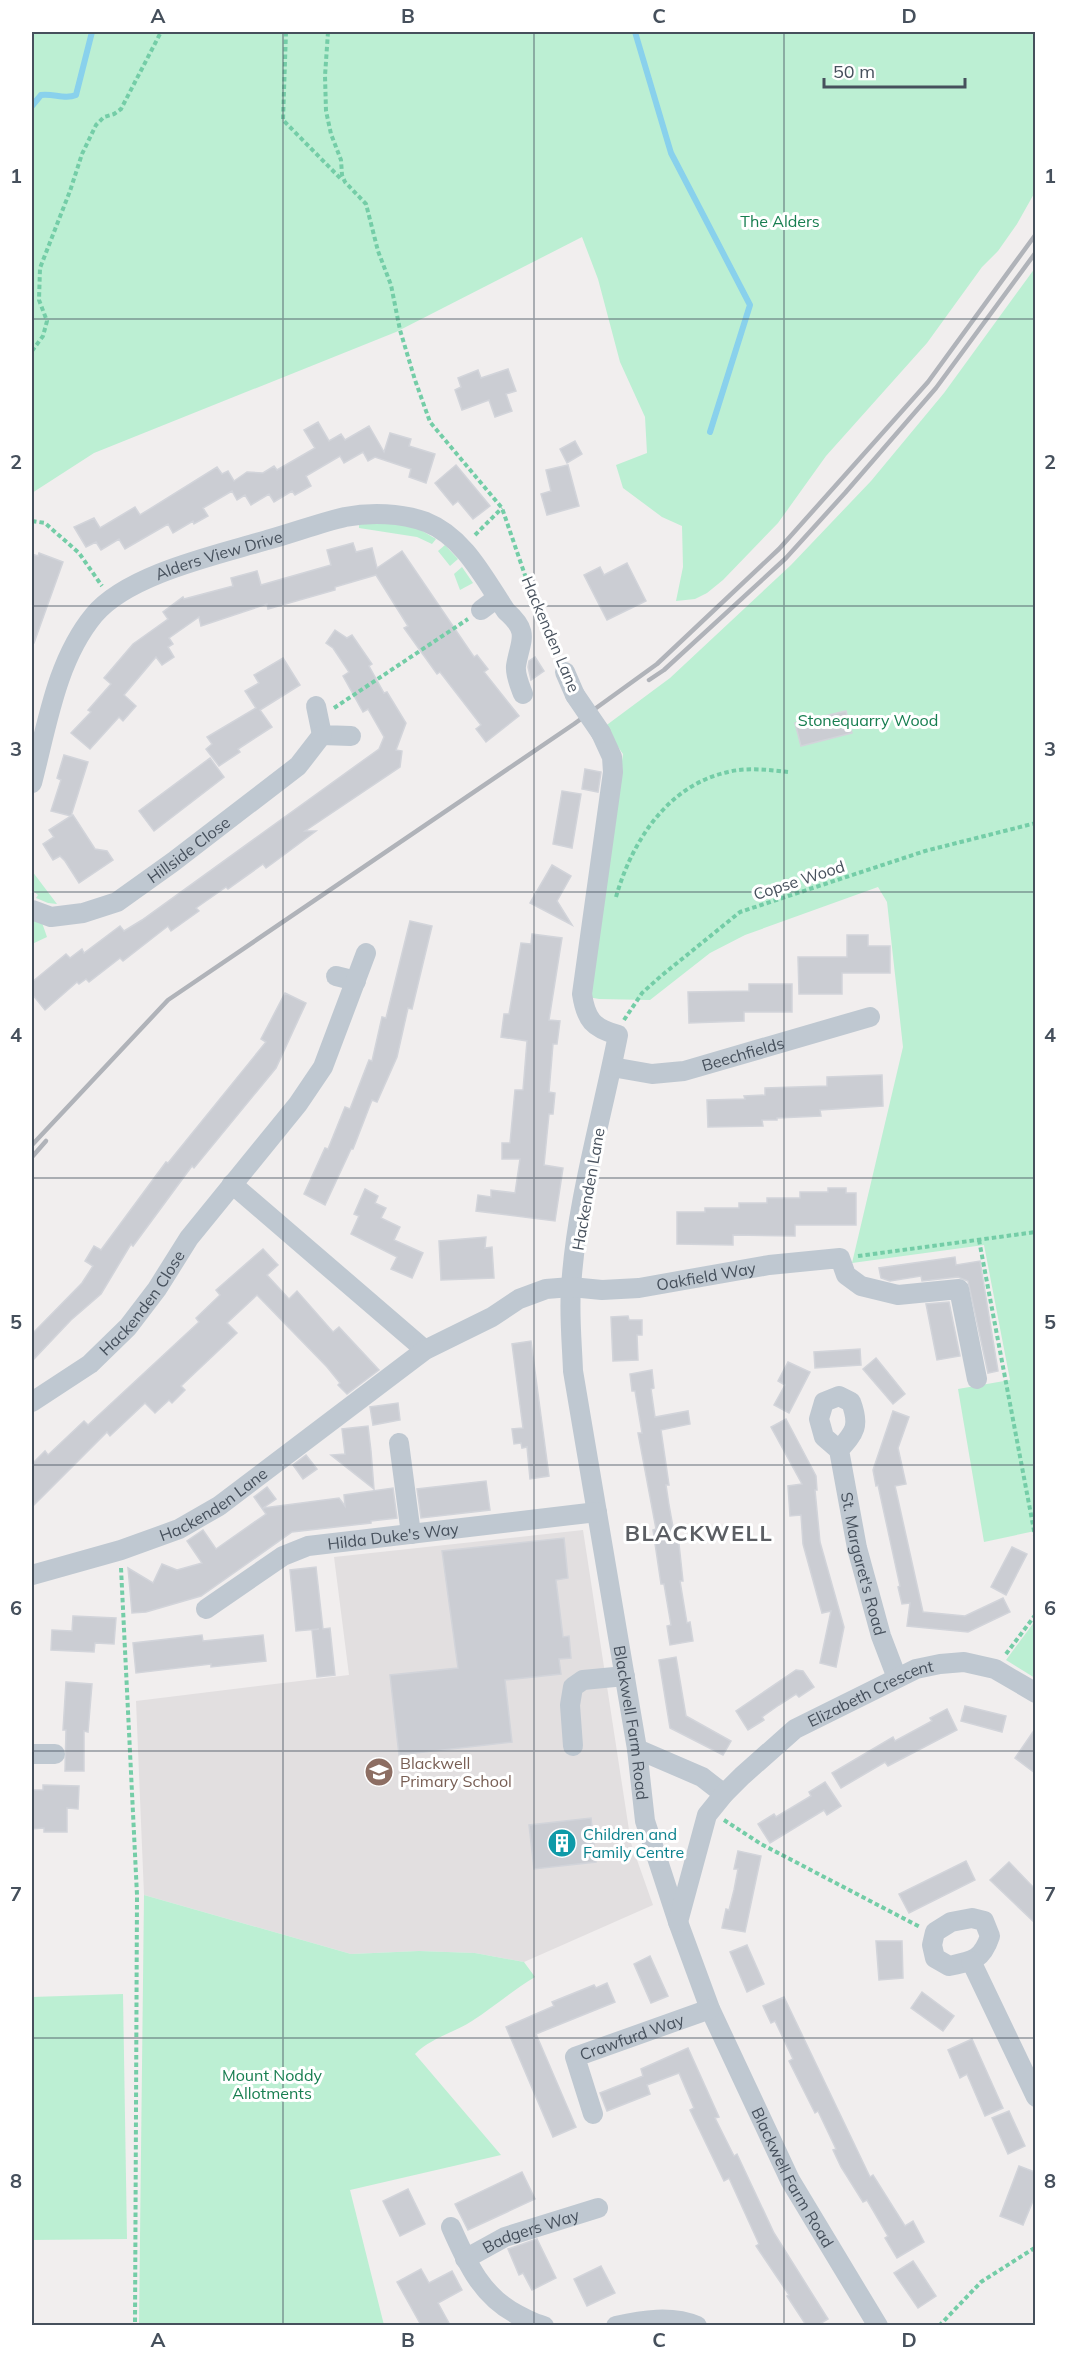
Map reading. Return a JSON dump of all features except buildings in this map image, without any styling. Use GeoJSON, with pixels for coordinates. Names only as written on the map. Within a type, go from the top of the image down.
{"type":"FeatureCollection","features":[{"type":"Feature","properties":{"kind":"street","name":"Alders View Drive"},"geometry":{"type":"LineString","coordinates":[[32,783],[61,674],[78,637],[95,613],[111,599],[129,587],[160,574],[347,517],[380,514],[407,516],[428,523],[463,547],[515,620],[523,638],[516,668],[522,694]]}},
{"type":"Feature","properties":{"kind":"street"},"geometry":{"type":"LineString","coordinates":[[481,610],[502,604]]}},
{"type":"Feature","properties":{"kind":"street","name":"Hackenden Lane"},"geometry":{"type":"LineString","coordinates":[[32,1575],[121,1550],[179,1529],[219,1506],[425,1350],[492,1317],[519,1299],[546,1289],[571,1287],[584,1195],[618,1035],[603,1031],[593,1024],[585,1008],[582,994],[613,772],[612,757],[601,733],[575,695],[565,672]]}},
{"type":"Feature","properties":{"kind":"street"},"geometry":{"type":"LineString","coordinates":[[318,720],[351,736]]}},
{"type":"Feature","properties":{"kind":"street","name":"Hillside Close"},"geometry":{"type":"LineString","coordinates":[[32,910],[51,917],[83,913],[117,902],[174,862],[298,766],[318,720]]}},
{"type":"Feature","properties":{"kind":"street","name":"Hackenden Close"},"geometry":{"type":"LineString","coordinates":[[32,1402],[90,1364],[128,1327],[157,1288],[189,1238],[298,1104],[323,1067],[366,952]]}},
{"type":"Feature","properties":{"kind":"street"},"geometry":{"type":"LineString","coordinates":[[336,976],[356,981]]}},
{"type":"Feature","properties":{"kind":"street","name":"Beechfields"},"geometry":{"type":"LineString","coordinates":[[612,1067],[652,1074],[684,1071],[870,1017]]}},
{"type":"Feature","properties":{"kind":"street"},"geometry":{"type":"LineString","coordinates":[[232,1184],[425,1350]]}},
{"type":"Feature","properties":{"kind":"street"},"geometry":{"type":"LineString","coordinates":[[840,1258],[846,1275],[861,1286],[880,1291],[898,1295],[959,1289],[977,1379]]}},
{"type":"Feature","properties":{"kind":"street","name":"Oakfield Way"},"geometry":{"type":"LineString","coordinates":[[571,1287],[602,1290],[639,1288],[769,1265],[840,1258]]}},
{"type":"Feature","properties":{"kind":"street","name":"Blackwell Farm Road"},"geometry":{"type":"LineString","coordinates":[[571,1287],[573,1371],[637,1749],[645,1821],[678,1922],[710,2008],[790,2180],[878,2325]]}},
{"type":"Feature","properties":{"kind":"street"},"geometry":{"type":"LineString","coordinates":[[399,1443],[411,1534]]}},
{"type":"Feature","properties":{"kind":"street","name":"St. Margaret's Road"},"geometry":{"type":"LineString","coordinates":[[839,1450],[857,1548],[881,1636],[897,1678]]}},
{"type":"Feature","properties":{"kind":"street","name":"Hilda Duke's Way"},"geometry":{"type":"LineString","coordinates":[[206,1609],[283,1556],[308,1546],[597,1512]]}},
{"type":"Feature","properties":{"kind":"street","name":"Elizabeth Crescent"},"geometry":{"type":"LineString","coordinates":[[678,1922],[710,1811],[724,1794],[795,1729],[916,1669],[940,1664],[964,1662],[995,1669],[1035,1693]]}},
{"type":"Feature","properties":{"kind":"street"},"geometry":{"type":"LineString","coordinates":[[573,1746],[570,1705],[573,1687],[583,1680],[625,1676]]}},
{"type":"Feature","properties":{"kind":"street"},"geometry":{"type":"LineString","coordinates":[[637,1749],[702,1777],[724,1794]]}},
{"type":"Feature","properties":{"kind":"street"},"geometry":{"type":"LineString","coordinates":[[32,1754],[55,1754]]}},
{"type":"Feature","properties":{"kind":"street"},"geometry":{"type":"LineString","coordinates":[[972,1918],[984,1921],[990,1936],[985,1952],[971,1961],[949,1966],[936,1958],[932,1945],[935,1932],[951,1922],[972,1918]]}},
{"type":"Feature","properties":{"kind":"street"},"geometry":{"type":"LineString","coordinates":[[971,1961],[1035,2097]]}},
{"type":"Feature","properties":{"kind":"street","name":"Crawfurd Way"},"geometry":{"type":"LineString","coordinates":[[593,2114],[575,2057],[710,2008]]}},
{"type":"Feature","properties":{"kind":"street","name":"Badgers Way"},"geometry":{"type":"LineString","coordinates":[[465,2259],[505,2237],[598,2208]]}},
{"type":"Feature","properties":{"kind":"street","name":"Badgers Way"},"geometry":{"type":"LineString","coordinates":[[451,2227],[473,2276],[488,2295],[509,2311],[538,2325]]}},
{"type":"Feature","properties":{"kind":"street"},"geometry":{"type":"LineString","coordinates":[[616,2325],[659,2319],[690,2322],[697,2325]]}},
{"type":"Feature","properties":{"kind":"path"},"geometry":{"type":"LineString","coordinates":[[32,351],[43,336],[47,321],[39,300],[40,268],[82,154],[96,125],[104,117],[121,109],[160,32]]}},
{"type":"Feature","properties":{"kind":"path","name":"Hackenden Lane"},"geometry":{"type":"LineString","coordinates":[[286,32],[283,120],[366,204],[378,251],[391,285],[400,330],[430,422],[507,517],[527,581],[565,672]]}},
{"type":"Feature","properties":{"kind":"path"},"geometry":{"type":"LineString","coordinates":[[328,32],[325,76],[326,111],[331,134],[341,160],[345,182]]}},
{"type":"Feature","properties":{"kind":"path"},"geometry":{"type":"LineString","coordinates":[[463,547],[502,508]]}},
{"type":"Feature","properties":{"kind":"path"},"geometry":{"type":"LineString","coordinates":[[32,521],[45,523],[79,553],[111,599]]}},
{"type":"Feature","properties":{"kind":"path"},"geometry":{"type":"LineString","coordinates":[[318,720],[481,610]]}},
{"type":"Feature","properties":{"kind":"path"},"geometry":{"type":"LineString","coordinates":[[615,901],[635,847],[648,826],[673,800],[698,783],[728,772],[754,769],[788,772]]}},
{"type":"Feature","properties":{"kind":"path","name":"Copse Wood"},"geometry":{"type":"LineString","coordinates":[[618,1035],[625,1017],[642,993],[740,912],[925,851],[1035,823]]}},
{"type":"Feature","properties":{"kind":"path"},"geometry":{"type":"LineString","coordinates":[[840,1258],[1035,1232]]}},
{"type":"Feature","properties":{"kind":"path"},"geometry":{"type":"LineString","coordinates":[[979,1240],[1035,1541]]}},
{"type":"Feature","properties":{"kind":"path"},"geometry":{"type":"LineString","coordinates":[[121,1550],[137,1895],[135,2325]]}},
{"type":"Feature","properties":{"kind":"path"},"geometry":{"type":"LineString","coordinates":[[995,1669],[1035,1614]]}},
{"type":"Feature","properties":{"kind":"path"},"geometry":{"type":"LineString","coordinates":[[710,1811],[761,1844],[935,1932]]}},
{"type":"Feature","properties":{"kind":"path"},"geometry":{"type":"LineString","coordinates":[[939,2325],[981,2282],[1035,2247]]}},
{"type":"Feature","properties":{"kind":"shaded area","name":"Blackwell Primary School"},"geometry":{"type":"Polygon","coordinates":[[[583,1530],[631,1843],[653,1905],[524,1962],[475,1953],[419,1951],[351,1954],[144,1895],[136,1701],[349,1675],[334,1557],[583,1530]]]}},
{"type":"Feature","properties":{"kind":"green space","name":"The Alders"},"geometry":{"type":"Polygon","coordinates":[[[32,32],[1035,32],[1035,192],[998,251],[982,267],[927,343],[826,456],[778,523],[723,580],[707,593],[695,599],[676,601],[683,567],[682,526],[662,517],[623,488],[616,465],[647,453],[645,417],[620,362],[598,279],[582,237],[396,332],[94,453],[32,493],[32,32]]]}},
{"type":"Feature","properties":{"kind":"green space","name":"Stonequarry Wood"},"geometry":{"type":"Polygon","coordinates":[[[1035,268],[1035,1531],[984,1542],[958,1389],[1010,1380],[984,1245],[852,1263],[903,1047],[887,902],[878,887],[745,935],[710,953],[650,1000],[588,997],[623,754],[604,727],[670,678],[791,565],[871,481],[944,393],[1035,268]]]}},
{"type":"Feature","properties":{"kind":"green space"},"geometry":{"type":"Polygon","coordinates":[[[359,522],[412,525],[436,539],[432,544],[417,537],[359,528],[359,522]]]}},
{"type":"Feature","properties":{"kind":"green space"},"geometry":{"type":"Polygon","coordinates":[[[445,545],[458,559],[450,566],[438,551],[445,545]]]}},
{"type":"Feature","properties":{"kind":"green space"},"geometry":{"type":"Polygon","coordinates":[[[462,567],[473,583],[460,590],[454,574],[462,567]]]}},
{"type":"Feature","properties":{"kind":"green space"},"geometry":{"type":"Polygon","coordinates":[[[32,871],[57,904],[36,898],[38,895],[32,890],[32,871]]]}},
{"type":"Feature","properties":{"kind":"green space"},"geometry":{"type":"Polygon","coordinates":[[[32,916],[40,917],[47,937],[32,944],[32,916]]]}},
{"type":"Feature","properties":{"kind":"green space"},"geometry":{"type":"Polygon","coordinates":[[[1035,1621],[1035,1678],[1006,1660],[1035,1621]]]}},
{"type":"Feature","properties":{"kind":"green space","name":"Mount Noddy Allotments"},"geometry":{"type":"Polygon","coordinates":[[[144,1895],[351,1954],[419,1951],[475,1953],[524,1962],[535,1977],[472,2021],[421,2048],[415,2054],[501,2155],[350,2190],[384,2325],[139,2325],[144,1895]]]}},
{"type":"Feature","properties":{"kind":"green space"},"geometry":{"type":"Polygon","coordinates":[[[123,1994],[127,2239],[32,2240],[32,1997],[123,1994]]]}},
{"type":"Feature","properties":{"kind":"waterway"},"geometry":{"type":"LineString","coordinates":[[32,106],[41,95],[68,97],[76,95],[92,32]]}},
{"type":"Feature","properties":{"kind":"waterway"},"geometry":{"type":"LineString","coordinates":[[635,32],[671,153],[750,305],[710,432]]}},
{"type":"Feature","properties":{"kind":"railway"},"geometry":{"type":"LineString","coordinates":[[32,1145],[168,1000],[574,724],[657,664],[779,549],[928,382],[1036,234]]}},
{"type":"Feature","properties":{"kind":"railway"},"geometry":{"type":"LineString","coordinates":[[649,680],[664,670],[786,558],[845,493],[936,388],[1036,252]]}},
{"type":"Feature","properties":{"kind":"railway"},"geometry":{"type":"LineString","coordinates":[[32,1157],[46,1141]]}},
{"type":"Feature","properties":{"kind":"place","name":"Blackwell Primary School"},"geometry":{"type":"Point","coordinates":[379,1772]}},
{"type":"Feature","properties":{"kind":"place","name":"Children and Family Centre"},"geometry":{"type":"Point","coordinates":[562,1843]}},
{"type":"Feature","properties":{"kind":"district","name":"BLACKWELL"},"geometry":{"type":"Point","coordinates":[699,1533]}}]}
